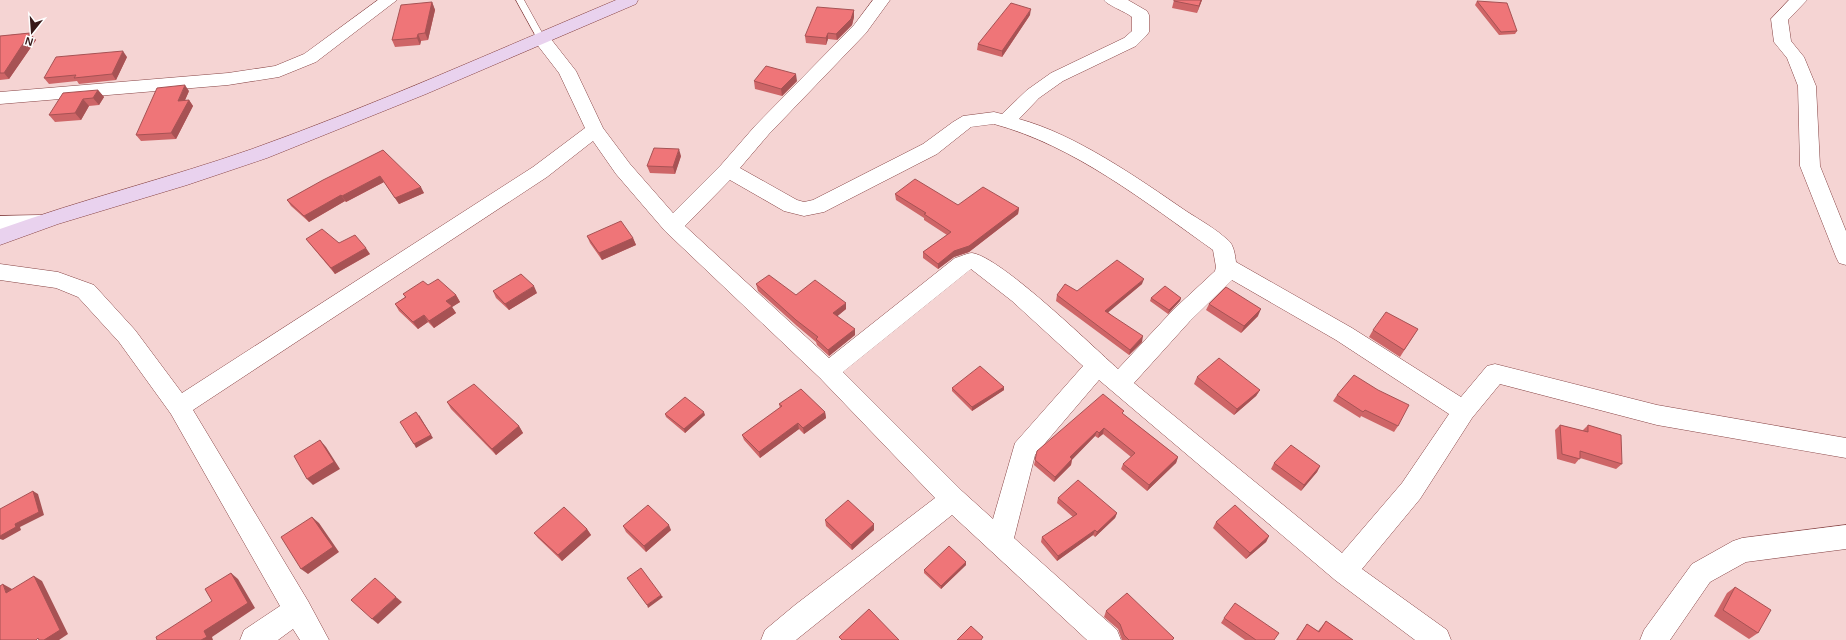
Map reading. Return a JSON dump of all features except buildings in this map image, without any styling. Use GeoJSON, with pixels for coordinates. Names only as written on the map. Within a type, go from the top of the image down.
{"type":"FeatureCollection","features":[{"type":"Feature","properties":{"kind":"main road"},"geometry":{"type":"LineString","coordinates":[[0,237],[40,222],[206,172],[331,126],[630,0]]}},
{"type":"Feature","properties":{"kind":"street"},"geometry":{"type":"LineString","coordinates":[[0,98],[228,79],[279,71],[310,58],[389,0]]}},
{"type":"Feature","properties":{"kind":"street"},"geometry":{"type":"LineString","coordinates":[[672,226],[728,170],[762,130],[860,30],[882,0]]}},
{"type":"Feature","properties":{"kind":"street"},"geometry":{"type":"LineString","coordinates":[[1007,120],[1033,94],[1057,78],[1130,42],[1140,32],[1141,15],[1126,5],[1112,0]]}},
{"type":"Feature","properties":{"kind":"street"},"geometry":{"type":"LineString","coordinates":[[1799,0],[1779,19],[1782,42],[1795,57],[1807,86],[1810,166],[1846,257]]}},
{"type":"Feature","properties":{"kind":"street"},"geometry":{"type":"LineString","coordinates":[[541,38],[567,71],[595,130],[623,169],[672,226],[828,371],[953,499],[1000,540],[1107,640]]}},
{"type":"Feature","properties":{"kind":"street"},"geometry":{"type":"LineString","coordinates":[[728,170],[791,206],[804,209],[817,207],[931,148],[970,120],[988,117],[1007,120],[1030,128],[1080,152],[1222,246],[1227,267],[1223,276],[1182,315],[1119,384]]}},
{"type":"Feature","properties":{"kind":"street"},"geometry":{"type":"LineString","coordinates":[[179,407],[540,172],[595,130]]}},
{"type":"Feature","properties":{"kind":"street"},"geometry":{"type":"LineString","coordinates":[[0,223],[40,222]]}},
{"type":"Feature","properties":{"kind":"street"},"geometry":{"type":"LineString","coordinates":[[828,371],[962,264],[971,261],[982,265],[1020,296],[1119,384],[1344,571],[1437,640]]}},
{"type":"Feature","properties":{"kind":"street"},"geometry":{"type":"LineString","coordinates":[[1227,267],[1344,334],[1464,410]]}},
{"type":"Feature","properties":{"kind":"street"},"geometry":{"type":"LineString","coordinates":[[0,272],[58,280],[86,291],[127,336],[179,407],[315,640]]}},
{"type":"Feature","properties":{"kind":"street"},"geometry":{"type":"LineString","coordinates":[[1000,540],[1024,450],[1098,365]]}},
{"type":"Feature","properties":{"kind":"street"},"geometry":{"type":"LineString","coordinates":[[1344,571],[1411,491],[1464,410],[1495,374],[1657,415],[1846,448]]}},
{"type":"Feature","properties":{"kind":"street"},"geometry":{"type":"LineString","coordinates":[[775,640],[805,614],[953,499]]}},
{"type":"Feature","properties":{"kind":"street"},"geometry":{"type":"LineString","coordinates":[[1654,640],[1701,573],[1742,550],[1846,537]]}},
{"type":"Feature","properties":{"kind":"street"},"geometry":{"type":"LineString","coordinates":[[254,640],[298,610]]}},
{"type":"Feature","properties":{"kind":"lane"},"geometry":{"type":"LineString","coordinates":[[520,0],[541,38]]}}]}
